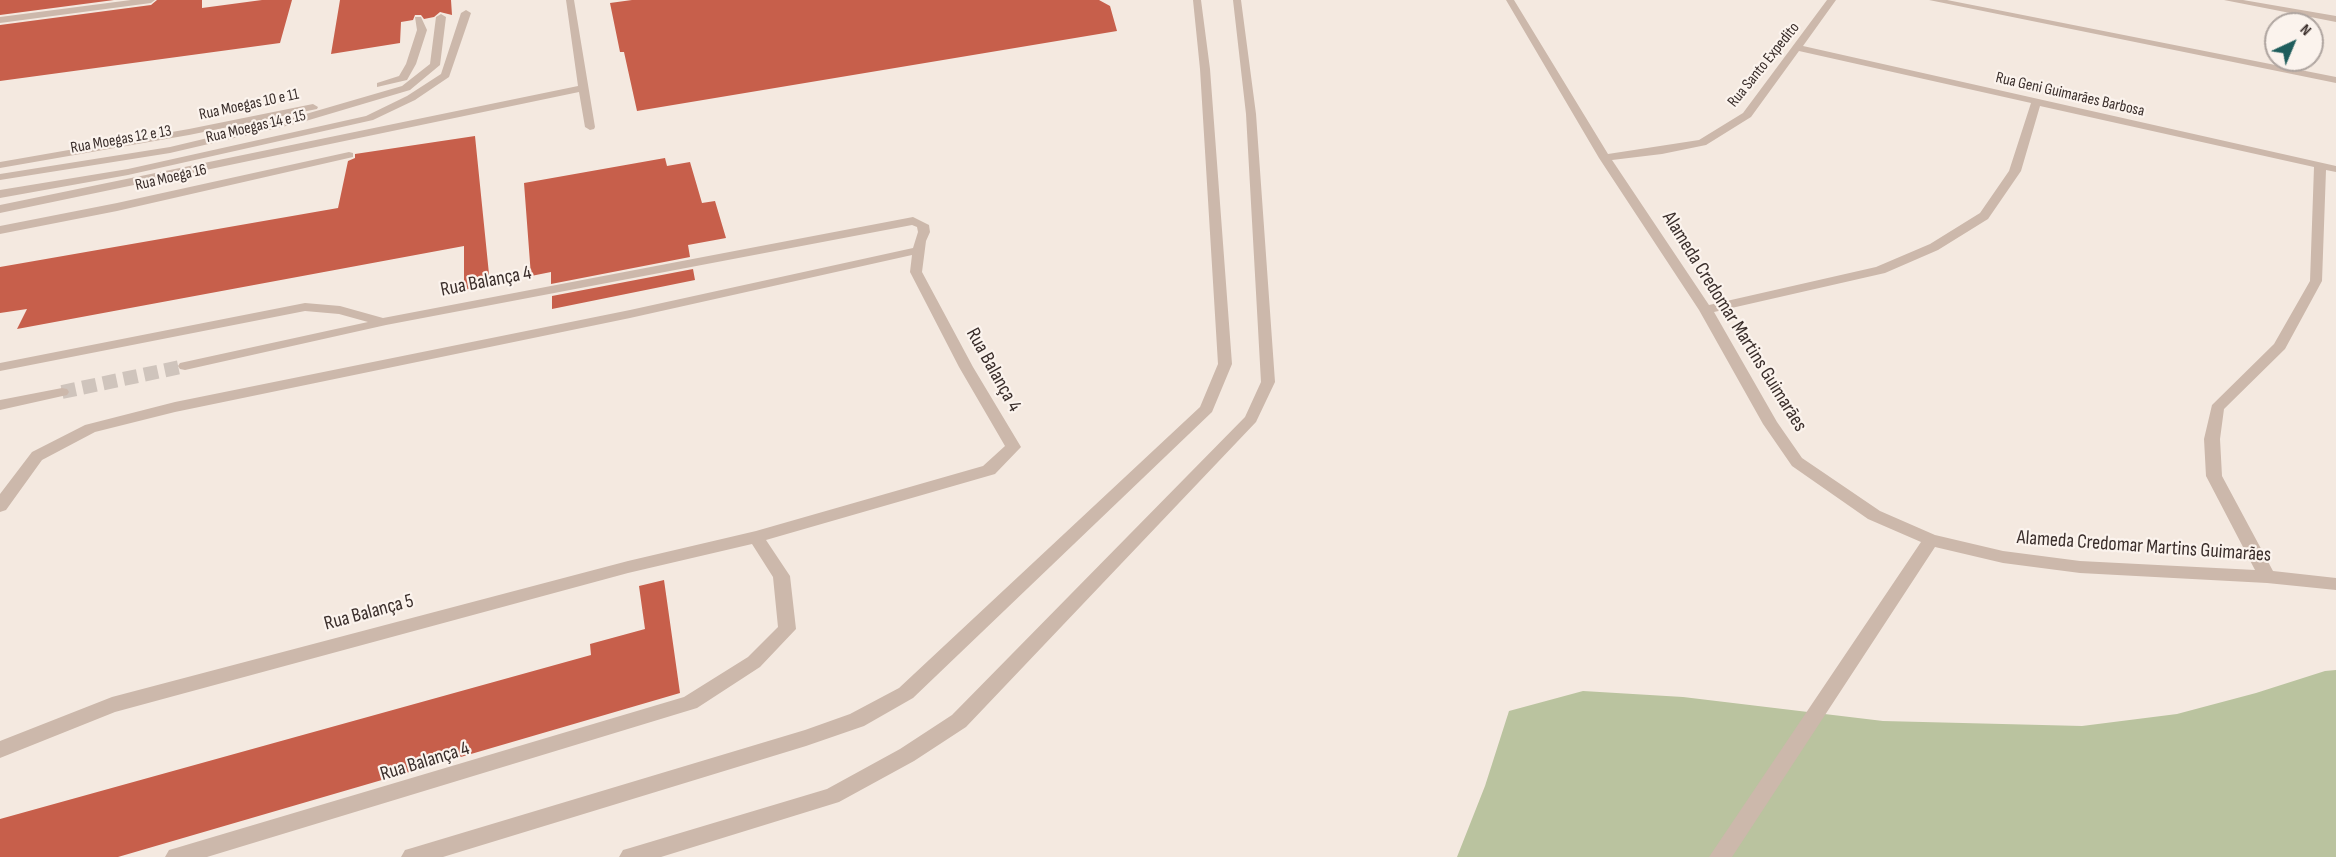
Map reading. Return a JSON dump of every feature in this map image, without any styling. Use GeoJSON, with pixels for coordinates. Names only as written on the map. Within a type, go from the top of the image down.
{"type":"FeatureCollection","features":[{"type":"Feature","properties":{"kind":"street"},"geometry":{"type":"LineString","coordinates":[[0,20],[152,0]]}},
{"type":"Feature","properties":{"kind":"street"},"geometry":{"type":"LineString","coordinates":[[570,0],[590,127]]}},
{"type":"Feature","properties":{"kind":"street"},"geometry":{"type":"LineString","coordinates":[[412,857],[806,738],[857,720],[906,693],[1207,409],[1225,364],[1205,69],[1197,0]]}},
{"type":"Feature","properties":{"kind":"street"},"geometry":{"type":"LineString","coordinates":[[630,857],[832,796],[907,755],[959,721],[1251,419],[1268,382],[1251,114],[1237,0]]}},
{"type":"Feature","properties":{"kind":"street","name":"Alameda Credomar Martins Guimarães"},"geometry":{"type":"LineString","coordinates":[[1510,0],[1605,158],[1706,310],[1770,424],[1797,462],[1835,490],[1874,515],[1931,540],[2003,557],[2080,567],[2267,577],[2336,584]]}},
{"type":"Feature","properties":{"kind":"street","name":"Rua Santo Expedito"},"geometry":{"type":"LineString","coordinates":[[1605,158],[1702,143],[1747,115],[1832,0]]}},
{"type":"Feature","properties":{"kind":"street"},"geometry":{"type":"LineString","coordinates":[[1933,0],[2336,80]]}},
{"type":"Feature","properties":{"kind":"street"},"geometry":{"type":"LineString","coordinates":[[2228,0],[2336,19]]}},
{"type":"Feature","properties":{"kind":"street","name":"Rua Moegas 14 e 15"},"geometry":{"type":"LineString","coordinates":[[0,194],[128,172],[369,118],[411,98],[445,75],[466,13]]}},
{"type":"Feature","properties":{"kind":"street","name":"Rua Moegas 12 e 13"},"geometry":{"type":"LineString","coordinates":[[0,177],[170,150],[295,122],[406,88],[435,65],[441,16]]}},
{"type":"Feature","properties":{"kind":"street","name":"Rua Moegas 10 e 11"},"geometry":{"type":"LineString","coordinates":[[0,165],[177,134],[325,104],[402,78],[411,64],[422,30],[418,20]]}},
{"type":"Feature","properties":{"kind":"street","name":"Rua Geni Guimarães Barbosa"},"geometry":{"type":"LineString","coordinates":[[1798,48],[2336,169]]}},
{"type":"Feature","properties":{"kind":"street"},"geometry":{"type":"LineString","coordinates":[[0,209],[584,88]]}},
{"type":"Feature","properties":{"kind":"street"},"geometry":{"type":"LineString","coordinates":[[1706,310],[1880,270],[1934,247],[1984,216],[2015,171],[2036,102]]}},
{"type":"Feature","properties":{"kind":"street","name":"Rua Moega 16"},"geometry":{"type":"LineString","coordinates":[[0,230],[117,207],[349,155]]}},
{"type":"Feature","properties":{"kind":"street"},"geometry":{"type":"LineString","coordinates":[[2267,577],[2214,476],[2212,439],[2217,408],[2280,346],[2316,281],[2320,165]]}},
{"type":"Feature","properties":{"kind":"street","name":"Rua Balança 4"},"geometry":{"type":"LineString","coordinates":[[0,367],[305,307],[340,310],[383,322],[897,222],[913,221],[923,225],[924,232],[916,272],[966,367],[1013,447],[989,470],[756,537],[781,576],[787,629],[754,662],[690,703],[176,857]]}},
{"type":"Feature","properties":{"kind":"street"},"geometry":{"type":"LineString","coordinates":[[0,506],[36,456],[90,428],[175,407],[630,314],[919,250]]}},
{"type":"Feature","properties":{"kind":"street"},"geometry":{"type":"LineString","coordinates":[[185,366],[383,322]]}},
{"type":"Feature","properties":{"kind":"street"},"geometry":{"type":"LineString","coordinates":[[0,405],[62,392]]}},
{"type":"Feature","properties":{"kind":"street","name":"Rua Balança 5"},"geometry":{"type":"LineString","coordinates":[[0,750],[112,705],[628,567],[756,537]]}},
{"type":"Feature","properties":{"kind":"street"},"geometry":{"type":"LineString","coordinates":[[1720,857],[1931,540]]}},
{"type":"Feature","properties":{"kind":"green space"},"geometry":{"type":"Polygon","coordinates":[[[2336,670],[2336,857],[1457,857],[1485,786],[1509,711],[1583,691],[1683,697],[1883,721],[2082,726],[2177,714],[2256,693],[2325,671],[2336,670]]]}},
{"type":"Feature","properties":{"kind":"building"},"geometry":{"type":"Polygon","coordinates":[[[0,0],[114,0],[0,15],[0,0]]]}},
{"type":"Feature","properties":{"kind":"building"},"geometry":{"type":"Polygon","coordinates":[[[157,0],[202,0],[202,8],[262,0],[292,0],[280,43],[0,81],[0,25],[151,5],[157,0]]]}},
{"type":"Feature","properties":{"kind":"building"},"geometry":{"type":"Polygon","coordinates":[[[340,0],[451,0],[452,15],[440,12],[434,17],[424,19],[421,15],[415,15],[413,20],[401,22],[400,43],[331,54],[340,0]]]}},
{"type":"Feature","properties":{"kind":"building"},"geometry":{"type":"Polygon","coordinates":[[[632,0],[1099,0],[1110,6],[1117,31],[637,111],[624,52],[620,52],[610,3],[632,0]]]}},
{"type":"Feature","properties":{"kind":"building"},"geometry":{"type":"Polygon","coordinates":[[[475,136],[490,284],[464,290],[464,246],[17,329],[27,309],[0,313],[0,267],[338,208],[348,161],[355,158],[355,154],[475,136]]]}},
{"type":"Feature","properties":{"kind":"building"},"geometry":{"type":"Polygon","coordinates":[[[665,158],[667,166],[690,162],[702,203],[715,201],[726,238],[688,245],[690,257],[551,284],[551,272],[531,276],[524,183],[665,158]]]}},
{"type":"Feature","properties":{"kind":"building"},"geometry":{"type":"Polygon","coordinates":[[[693,269],[695,280],[552,309],[552,296],[693,269]]]}},
{"type":"Feature","properties":{"kind":"building"},"geometry":{"type":"Polygon","coordinates":[[[664,580],[680,693],[118,857],[0,857],[0,819],[591,655],[590,644],[645,629],[639,586],[664,580]]]}},
{"type":"Feature","properties":{"kind":"tunnel"},"geometry":{"type":"LineString","coordinates":[[62,392],[185,366]]}}]}
